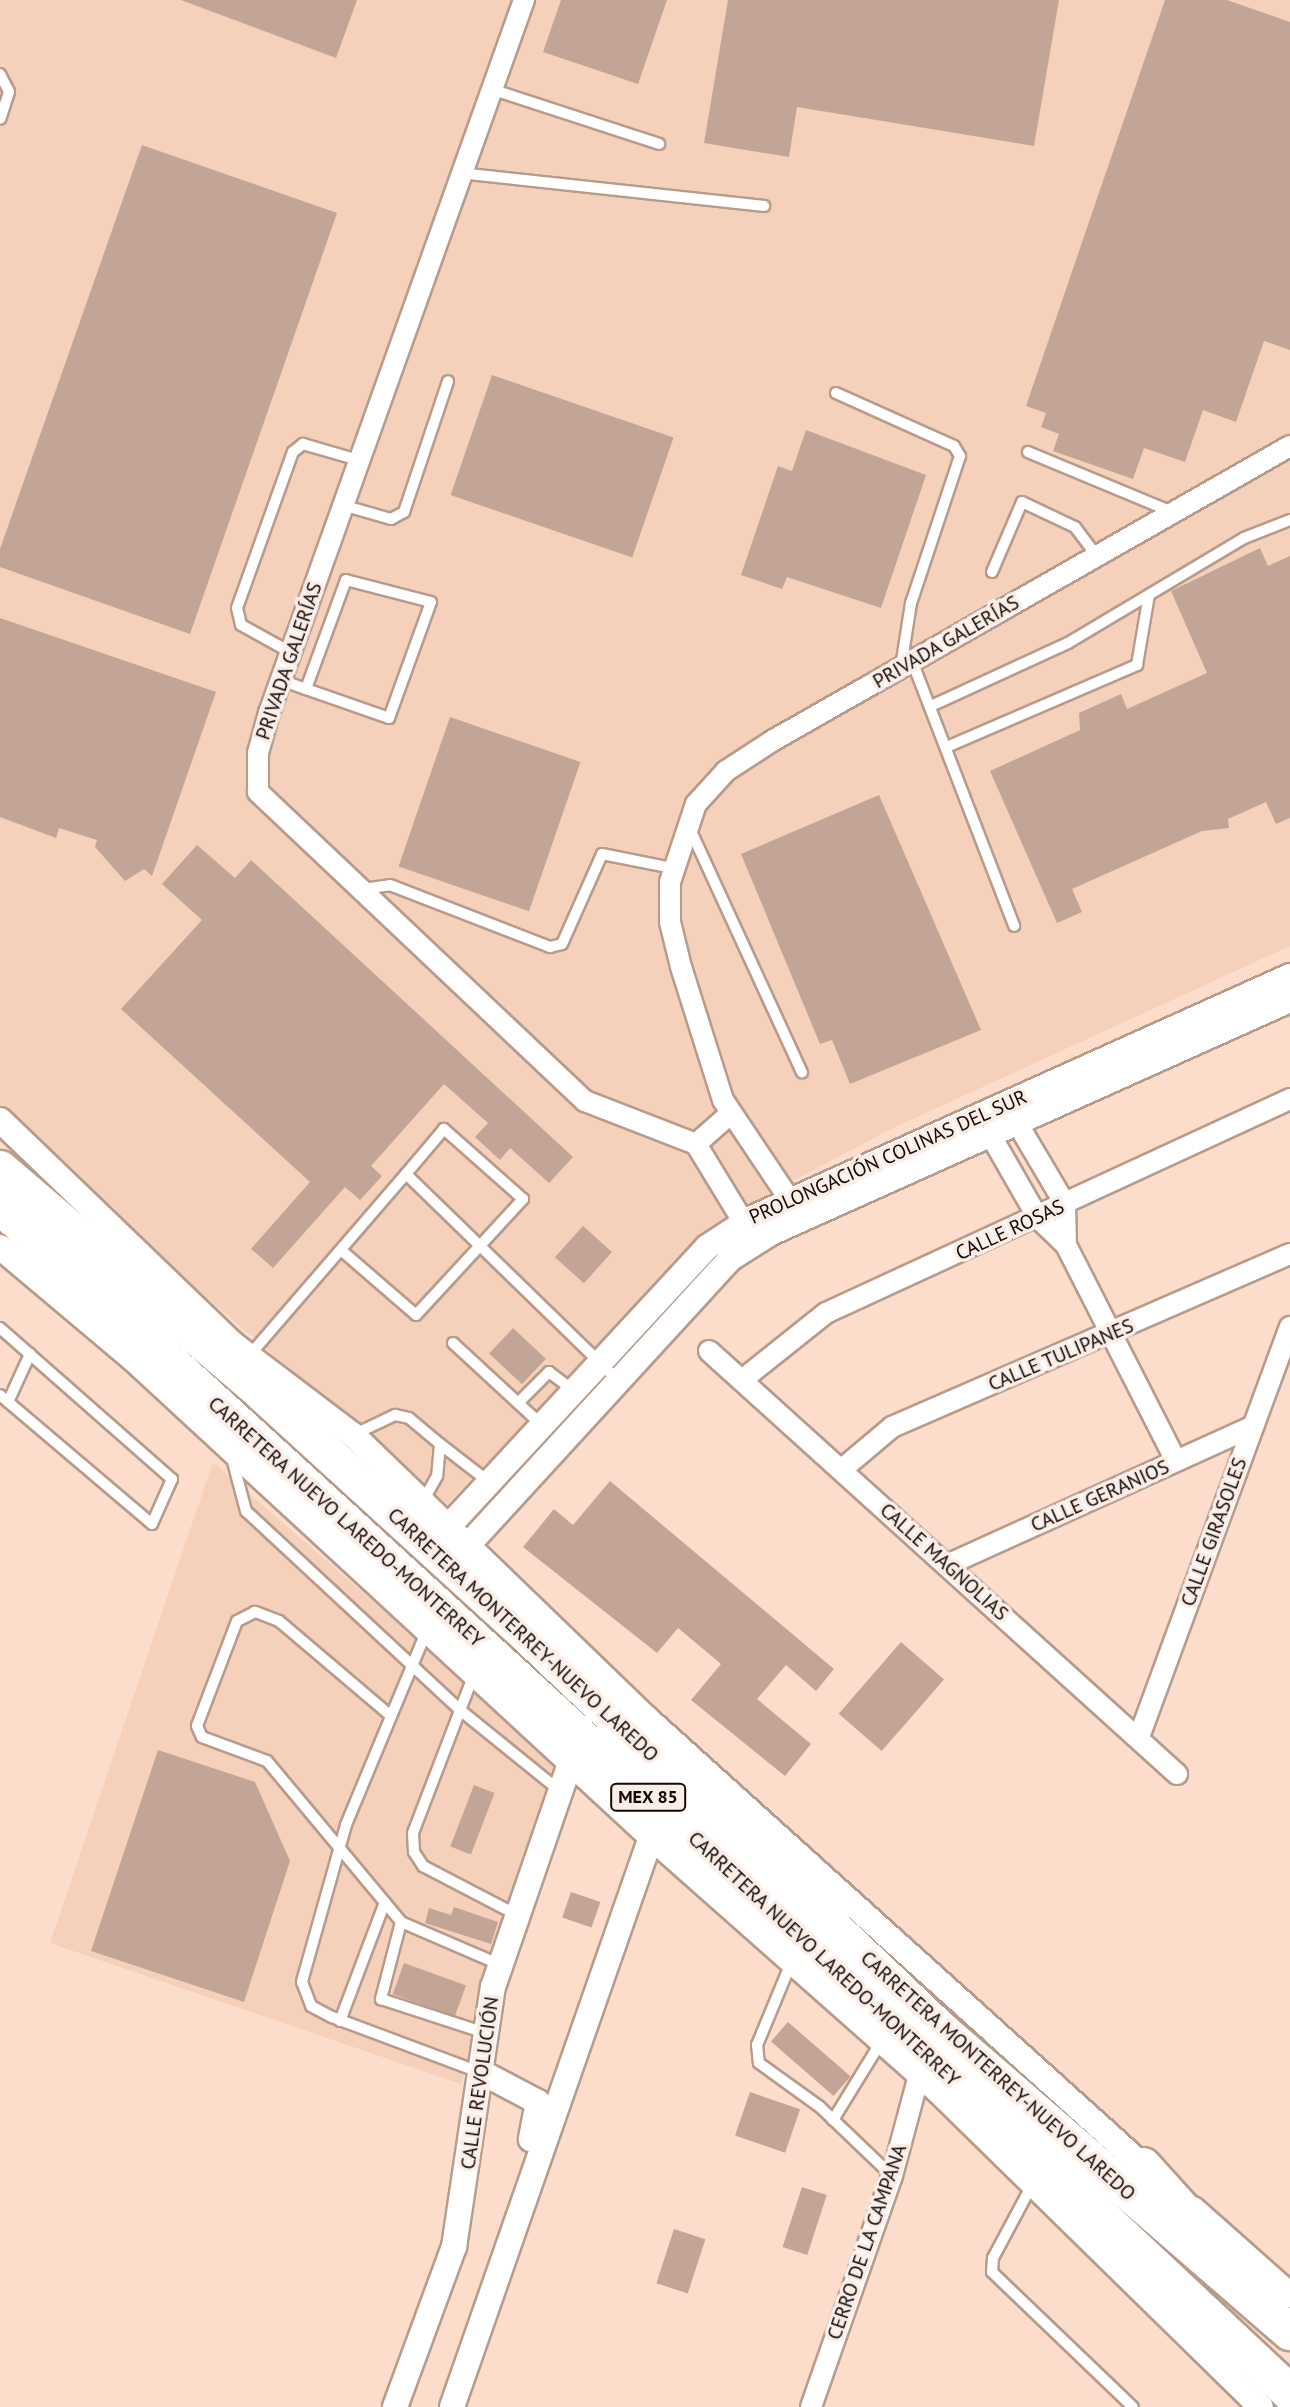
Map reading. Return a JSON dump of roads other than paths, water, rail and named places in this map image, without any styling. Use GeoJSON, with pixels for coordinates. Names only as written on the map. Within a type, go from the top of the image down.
{"type":"FeatureCollection","features":[{"type":"Feature","properties":{"kind":"highway","name":"CARRETERA MONTERREY-NUEVO LAREDO"},"geometry":{"type":"LineString","coordinates":[[0,1169],[88,1251],[240,1357],[416,1516],[530,1638],[940,2029],[1290,2330]]}},
{"type":"Feature","properties":{"kind":"highway","name":"CARRETERA NUEVO LAREDO-MONTERREY"},"geometry":{"type":"LineString","coordinates":[[0,1206],[15,1240],[924,2050],[1290,2393]]}},
{"type":"Feature","properties":{"kind":"highway"},"geometry":{"type":"LineString","coordinates":[[15,1240],[133,1359]]}},
{"type":"Feature","properties":{"kind":"highway"},"geometry":{"type":"LineString","coordinates":[[279,1380],[393,1497],[416,1516]]}},
{"type":"Feature","properties":{"kind":"highway"},"geometry":{"type":"LineString","coordinates":[[530,1638],[546,1642],[644,1716]]}},
{"type":"Feature","properties":{"kind":"highway"},"geometry":{"type":"LineString","coordinates":[[928,2083],[1196,2306]]}},
{"type":"Feature","properties":{"kind":"highway"},"geometry":{"type":"LineString","coordinates":[[1143,2166],[1290,2330]]}},
{"type":"Feature","properties":{"kind":"street","name":"PRIVADA GALERÍAS"},"geometry":{"type":"LineString","coordinates":[[524,0],[280,680],[258,753],[258,792],[585,1101],[696,1144]]}},
{"type":"Feature","properties":{"kind":"street","name":"PRIVADA GALERÍAS"},"geometry":{"type":"LineString","coordinates":[[797,1211],[730,1114],[670,922],[672,868],[686,820],[726,771],[1290,446]]}},
{"type":"Feature","properties":{"kind":"street","name":"PROLONGACIÓN COLINAS DEL SUR"},"geometry":{"type":"LineString","coordinates":[[448,1527],[707,1247],[750,1233],[987,1128],[1290,976]]}},
{"type":"Feature","properties":{"kind":"street","name":"PROLONGACIÓN COLINAS DEL SUR"},"geometry":{"type":"LineString","coordinates":[[1012,1114],[1290,1000]]}},
{"type":"Feature","properties":{"kind":"street","name":"CALLE ROSAS"},"geometry":{"type":"LineString","coordinates":[[742,1380],[826,1313],[1038,1218],[1290,1099]]}},
{"type":"Feature","properties":{"kind":"street"},"geometry":{"type":"LineString","coordinates":[[730,1114],[696,1144],[750,1233]]}},
{"type":"Feature","properties":{"kind":"street"},"geometry":{"type":"LineString","coordinates":[[1012,1114],[1065,1204],[1066,1245]]}},
{"type":"Feature","properties":{"kind":"street"},"geometry":{"type":"LineString","coordinates":[[0,1120],[240,1357],[279,1380],[353,1435],[416,1516],[448,1527],[644,1716],[1290,2295]]}},
{"type":"Feature","properties":{"kind":"street"},"geometry":{"type":"LineString","coordinates":[[987,1128],[1038,1218],[1066,1245],[1176,1461]]}},
{"type":"Feature","properties":{"kind":"street","name":"PROLONGACIÓN COLINAS DEL SUR"},"geometry":{"type":"LineString","coordinates":[[468,1545],[730,1259],[750,1233]]}},
{"type":"Feature","properties":{"kind":"street","name":"CALLE TULIPANES"},"geometry":{"type":"LineString","coordinates":[[841,1470],[892,1427],[1111,1335],[1290,1254]]}},
{"type":"Feature","properties":{"kind":"street","name":"CALLE GIRASOLES"},"geometry":{"type":"LineString","coordinates":[[1139,1737],[1290,1327]]}},
{"type":"Feature","properties":{"kind":"street","name":"CALLE MAGNOLIAS"},"geometry":{"type":"LineString","coordinates":[[709,1351],[1177,1774]]}},
{"type":"Feature","properties":{"kind":"street"},"geometry":{"type":"LineString","coordinates":[[133,1359],[651,1837],[928,2083],[1261,2407]]}},
{"type":"Feature","properties":{"kind":"street","name":"CALLE GERANIOS"},"geometry":{"type":"LineString","coordinates":[[947,1565],[1253,1426]]}},
{"type":"Feature","properties":{"kind":"street","name":"CALLE REVOLUCIÓN"},"geometry":{"type":"LineString","coordinates":[[395,2407],[454,2247],[486,2033],[501,1965],[571,1760]]}},
{"type":"Feature","properties":{"kind":"street"},"geometry":{"type":"LineString","coordinates":[[452,2407],[651,1837]]}},
{"type":"Feature","properties":{"kind":"street"},"geometry":{"type":"LineString","coordinates":[[481,2072],[538,2102],[528,2162],[533,2172]]}},
{"type":"Feature","properties":{"kind":"street","name":"CERRO DE LA CAMPANA"},"geometry":{"type":"LineString","coordinates":[[811,2407],[928,2083]]}},
{"type":"Feature","properties":{"kind":"lane"},"geometry":{"type":"LineString","coordinates":[[0,74],[9,92],[0,119]]}},
{"type":"Feature","properties":{"kind":"lane"},"geometry":{"type":"LineString","coordinates":[[491,89],[659,144]]}},
{"type":"Feature","properties":{"kind":"lane"},"geometry":{"type":"LineString","coordinates":[[460,173],[764,206]]}},
{"type":"Feature","properties":{"kind":"lane"},"geometry":{"type":"LineString","coordinates":[[342,505],[391,519],[404,512],[448,381]]}},
{"type":"Feature","properties":{"kind":"lane"},"geometry":{"type":"LineString","coordinates":[[836,393],[954,446],[960,456],[911,603],[906,665],[931,706],[949,746],[1014,926]]}},
{"type":"Feature","properties":{"kind":"lane"},"geometry":{"type":"LineString","coordinates":[[290,652],[241,625],[236,617],[242,594],[293,452],[303,444],[358,460]]}},
{"type":"Feature","properties":{"kind":"lane"},"geometry":{"type":"LineString","coordinates":[[1028,452],[1174,513]]}},
{"type":"Feature","properties":{"kind":"lane"},"geometry":{"type":"LineString","coordinates":[[992,572],[1022,502],[1075,527],[1097,556]]}},
{"type":"Feature","properties":{"kind":"lane"},"geometry":{"type":"LineString","coordinates":[[931,706],[1068,643],[1244,538],[1290,520]]}},
{"type":"Feature","properties":{"kind":"lane"},"geometry":{"type":"LineString","coordinates":[[280,680],[389,718],[431,602],[346,580],[306,689]]}},
{"type":"Feature","properties":{"kind":"lane"},"geometry":{"type":"LineString","coordinates":[[949,746],[1137,665],[1149,595]]}},
{"type":"Feature","properties":{"kind":"lane"},"geometry":{"type":"LineString","coordinates":[[686,820],[802,1072]]}},
{"type":"Feature","properties":{"kind":"lane"},"geometry":{"type":"LineString","coordinates":[[359,890],[390,885],[550,947],[562,944],[602,854],[672,868]]}},
{"type":"Feature","properties":{"kind":"lane"},"geometry":{"type":"LineString","coordinates":[[240,1357],[341,1250],[444,1129],[523,1199],[484,1245],[416,1315],[341,1250]]}},
{"type":"Feature","properties":{"kind":"lane"},"geometry":{"type":"LineString","coordinates":[[406,1174],[484,1245],[618,1380]]}},
{"type":"Feature","properties":{"kind":"lane"},"geometry":{"type":"LineString","coordinates":[[0,1328],[30,1354],[172,1479],[152,1524],[4,1398],[30,1354]]}},
{"type":"Feature","properties":{"kind":"lane"},"geometry":{"type":"LineString","coordinates":[[453,1343],[561,1443]]}},
{"type":"Feature","properties":{"kind":"lane"},"geometry":{"type":"LineString","coordinates":[[518,1403],[549,1372],[592,1408]]}},
{"type":"Feature","properties":{"kind":"lane"},"geometry":{"type":"LineString","coordinates":[[353,1435],[395,1415],[409,1418],[489,1482]]}},
{"type":"Feature","properties":{"kind":"lane"},"geometry":{"type":"LineString","coordinates":[[416,1516],[437,1476],[440,1444]]}},
{"type":"Feature","properties":{"kind":"lane"},"geometry":{"type":"LineString","coordinates":[[230,1449],[246,1511],[460,1710],[562,1793]]}},
{"type":"Feature","properties":{"kind":"lane"},"geometry":{"type":"LineString","coordinates":[[391,1716],[279,1621],[255,1612],[237,1621],[198,1733],[267,1761],[401,1922],[501,1965]]}},
{"type":"Feature","properties":{"kind":"lane"},"geometry":{"type":"LineString","coordinates":[[427,1628],[339,1848],[302,1982],[311,2006],[340,2021],[481,2072]]}},
{"type":"Feature","properties":{"kind":"lane"},"geometry":{"type":"LineString","coordinates":[[474,1672],[413,1833],[414,1852],[423,1866],[518,1915]]}},
{"type":"Feature","properties":{"kind":"lane"},"geometry":{"type":"LineString","coordinates":[[340,2021],[385,1902]]}},
{"type":"Feature","properties":{"kind":"lane"},"geometry":{"type":"LineString","coordinates":[[401,1922],[381,1999],[486,2033]]}},
{"type":"Feature","properties":{"kind":"lane"},"geometry":{"type":"LineString","coordinates":[[792,1961],[757,2045],[759,2063],[833,2120],[892,2176]]}},
{"type":"Feature","properties":{"kind":"lane"},"geometry":{"type":"LineString","coordinates":[[833,2120],[881,2042]]}},
{"type":"Feature","properties":{"kind":"lane"},"geometry":{"type":"LineString","coordinates":[[1033,2184],[993,2258],[992,2272],[1133,2407]]}}]}
